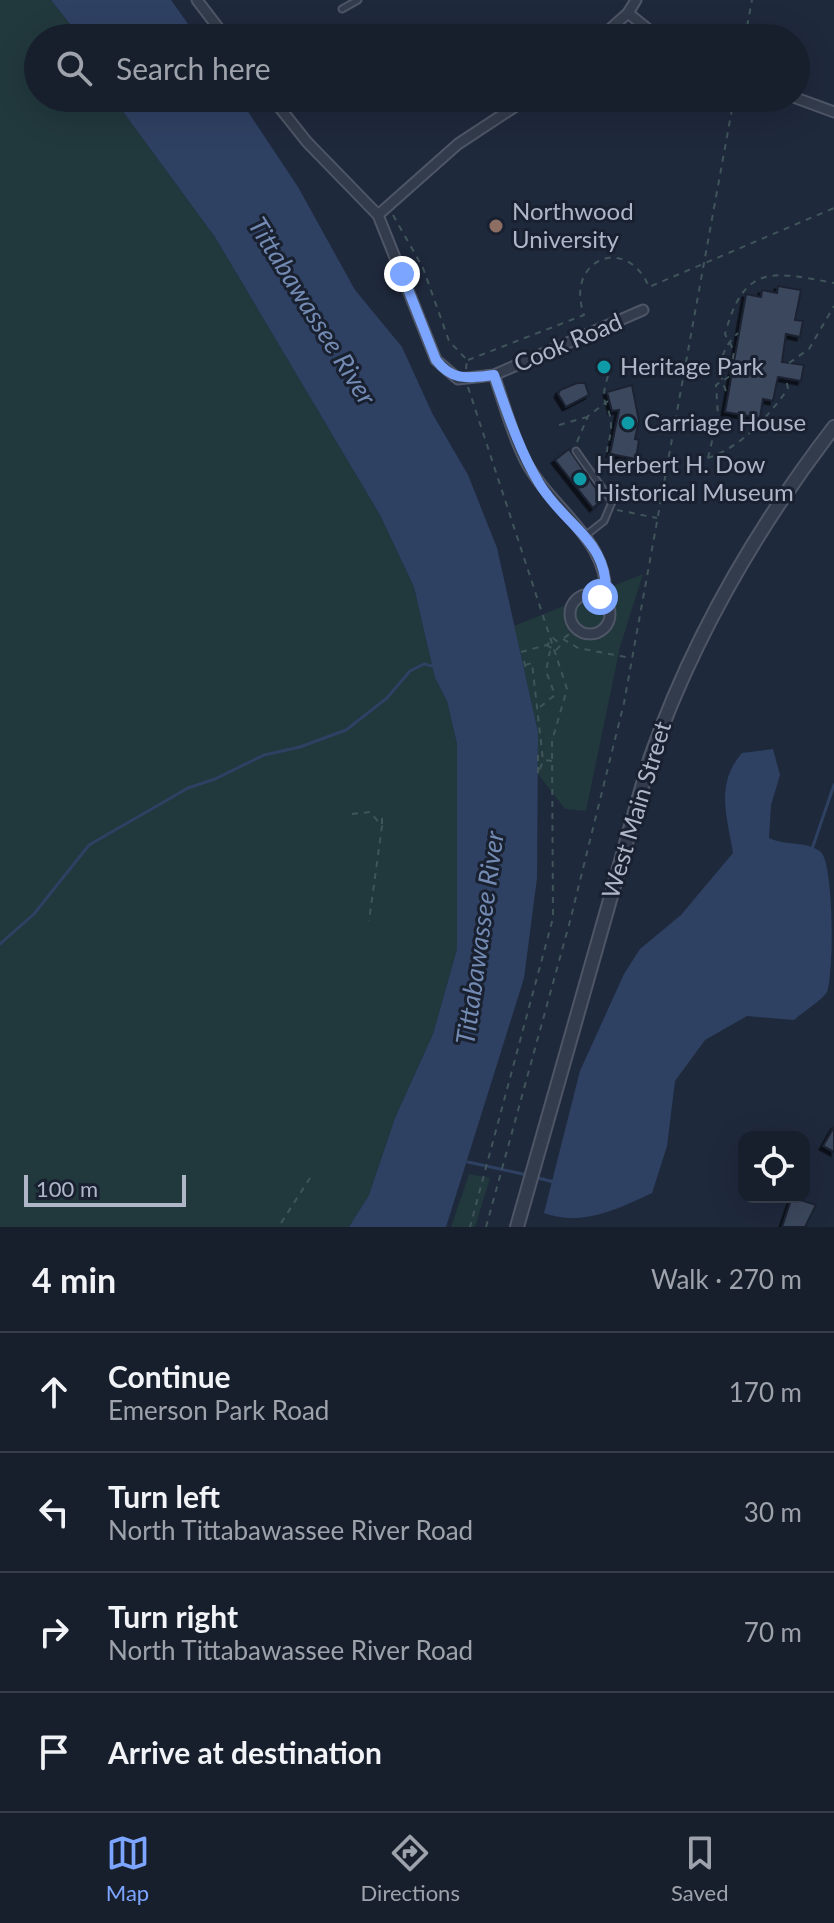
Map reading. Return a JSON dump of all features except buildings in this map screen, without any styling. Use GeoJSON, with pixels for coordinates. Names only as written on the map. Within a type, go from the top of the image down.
{"type":"FeatureCollection","features":[{"type":"Feature","properties":{"kind":"street"},"geometry":{"type":"LineString","coordinates":[[197,0],[215,24]]}},
{"type":"Feature","properties":{"kind":"street"},"geometry":{"type":"LineString","coordinates":[[616,24],[636,0]]}},
{"type":"Feature","properties":{"kind":"street"},"geometry":{"type":"LineString","coordinates":[[628,13],[642,24]]}},
{"type":"Feature","properties":{"kind":"street"},"geometry":{"type":"LineString","coordinates":[[810,103],[834,112]]}},
{"type":"Feature","properties":{"kind":"street"},"geometry":{"type":"LineString","coordinates":[[283,112],[307,142],[383,211],[436,360],[458,379],[466,379]]}},
{"type":"Feature","properties":{"kind":"street"},"geometry":{"type":"LineString","coordinates":[[383,211],[458,144],[507,112]]}},
{"type":"Feature","properties":{"kind":"street","name":"Cook Road"},"geometry":{"type":"LineString","coordinates":[[466,379],[494,375],[643,310]]}},
{"type":"Feature","properties":{"kind":"street"},"geometry":{"type":"LineString","coordinates":[[494,375],[530,468],[541,488],[600,555],[608,580],[605,602],[610,617],[601,631],[591,634],[576,629],[570,611],[576,600],[594,595],[605,602]]}},
{"type":"Feature","properties":{"kind":"street","name":"West Main Street"},"geometry":{"type":"LineString","coordinates":[[517,1227],[646,773],[677,686],[740,561],[775,506],[834,427]]}},
{"type":"Feature","properties":{"kind":"lane"},"geometry":{"type":"LineString","coordinates":[[342,9],[358,0]]}},
{"type":"Feature","properties":{"kind":"lane"},"geometry":{"type":"LineString","coordinates":[[576,451],[612,502],[612,509],[585,536]]}},
{"type":"Feature","properties":{"kind":"path"},"geometry":{"type":"LineString","coordinates":[[748,24],[752,0]]}},
{"type":"Feature","properties":{"kind":"path"},"geometry":{"type":"LineString","coordinates":[[486,1227],[600,805],[632,658],[731,112]]}},
{"type":"Feature","properties":{"kind":"path"},"geometry":{"type":"LineString","coordinates":[[383,211],[423,268],[449,341],[467,360],[474,361],[584,315],[579,287],[585,272],[597,262],[617,258],[627,260],[643,273],[649,287],[834,208]]}},
{"type":"Feature","properties":{"kind":"path"},"geometry":{"type":"LineString","coordinates":[[708,458],[718,416],[714,397],[716,385],[730,376],[734,351],[725,334],[740,292],[750,283],[777,276],[834,283]]}},
{"type":"Feature","properties":{"kind":"path"},"geometry":{"type":"LineString","coordinates":[[789,363],[809,349],[834,306]]}},
{"type":"Feature","properties":{"kind":"path"},"geometry":{"type":"LineString","coordinates":[[726,391],[720,367],[729,341],[738,333]]}},
{"type":"Feature","properties":{"kind":"path"},"geometry":{"type":"LineString","coordinates":[[467,360],[466,379],[551,638],[567,699],[555,730],[553,761],[553,918],[470,1227]]}},
{"type":"Feature","properties":{"kind":"path"},"geometry":{"type":"LineString","coordinates":[[608,376],[601,395],[611,425],[607,448],[610,464]]}},
{"type":"Feature","properties":{"kind":"path"},"geometry":{"type":"LineString","coordinates":[[593,474],[610,464],[632,469],[666,468],[708,458],[735,446],[759,428],[788,389],[786,378]]}},
{"type":"Feature","properties":{"kind":"path"},"geometry":{"type":"LineString","coordinates":[[559,425],[588,416],[608,401]]}},
{"type":"Feature","properties":{"kind":"path"},"geometry":{"type":"LineString","coordinates":[[576,451],[588,416]]}},
{"type":"Feature","properties":{"kind":"path"},"geometry":{"type":"LineString","coordinates":[[718,416],[734,429],[759,428]]}},
{"type":"Feature","properties":{"kind":"path"},"geometry":{"type":"LineString","coordinates":[[612,509],[657,518]]}},
{"type":"Feature","properties":{"kind":"path"},"geometry":{"type":"LineString","coordinates":[[550,650],[560,647],[561,640],[576,629]]}},
{"type":"Feature","properties":{"kind":"path"},"geometry":{"type":"LineString","coordinates":[[551,638],[578,648],[632,658]]}},
{"type":"Feature","properties":{"kind":"path"},"geometry":{"type":"LineString","coordinates":[[521,652],[547,645],[551,638]]}},
{"type":"Feature","properties":{"kind":"path"},"geometry":{"type":"LineString","coordinates":[[539,707],[555,695],[546,671],[550,650],[547,645]]}},
{"type":"Feature","properties":{"kind":"path"},"geometry":{"type":"LineString","coordinates":[[526,670],[524,663],[532,663],[543,760],[538,774],[538,755]]}},
{"type":"Feature","properties":{"kind":"path"},"geometry":{"type":"LineString","coordinates":[[543,760],[553,761]]}},
{"type":"Feature","properties":{"kind":"path"},"geometry":{"type":"LineString","coordinates":[[352,814],[370,812],[382,826]]}},
{"type":"Feature","properties":{"kind":"path"},"geometry":{"type":"LineString","coordinates":[[369,921],[382,818],[387,816]]}},
{"type":"Feature","properties":{"kind":"path"},"geometry":{"type":"LineString","coordinates":[[281,1223],[310,1178]]}},
{"type":"Feature","properties":{"kind":"green space"},"geometry":{"type":"Polygon","coordinates":[[[0,0],[51,0],[70,24],[24,24],[24,112],[123,112],[215,237],[380,515],[414,587],[435,678],[447,701],[457,744],[457,949],[433,1034],[395,1118],[369,1195],[349,1227],[0,1227],[0,0]]]}},
{"type":"Feature","properties":{"kind":"green space"},"geometry":{"type":"Polygon","coordinates":[[[643,574],[620,647],[586,811],[565,809],[538,774],[538,732],[514,626],[643,574]]]}},
{"type":"Feature","properties":{"kind":"green space"},"geometry":{"type":"Polygon","coordinates":[[[469,1174],[490,1178],[475,1227],[451,1227],[469,1174]]]}},
{"type":"Feature","properties":{"kind":"water"},"geometry":{"type":"Polygon","coordinates":[[[51,0],[171,0],[188,24],[70,24],[51,0]]]}},
{"type":"Feature","properties":{"kind":"water","name":"Tittabawassee River"},"geometry":{"type":"Polygon","coordinates":[[[123,112],[248,112],[298,187],[355,290],[402,347],[432,413],[468,475],[497,548],[538,732],[537,878],[524,978],[446,1227],[349,1227],[369,1195],[395,1118],[433,1034],[457,949],[457,744],[447,701],[435,678],[414,587],[380,515],[215,237],[123,112]]]}},
{"type":"Feature","properties":{"kind":"water"},"geometry":{"type":"Polygon","coordinates":[[[773,749],[780,775],[771,805],[769,838],[815,848],[825,861],[832,920],[827,992],[794,1020],[747,1016],[705,1040],[675,1081],[667,1146],[652,1193],[613,1210],[585,1217],[558,1217],[544,1213],[580,1071],[624,974],[640,949],[681,915],[733,853],[725,801],[728,776],[742,753],[773,749]]]}},
{"type":"Feature","properties":{"kind":"waterway"},"geometry":{"type":"LineString","coordinates":[[0,944],[34,914],[89,845],[188,788],[215,779],[264,755],[300,747],[346,730],[387,698],[410,671],[424,664],[436,667]]}},
{"type":"Feature","properties":{"kind":"waterway"},"geometry":{"type":"LineString","coordinates":[[812,849],[834,785]]}},
{"type":"Feature","properties":{"kind":"waterway"},"geometry":{"type":"LineString","coordinates":[[468,1162],[527,1175]]}},
{"type":"Feature","properties":{"kind":"waterway"},"geometry":{"type":"LineString","coordinates":[[534,1177],[554,1182]]}},
{"type":"Feature","properties":{"kind":"place","name":"Northwood University"},"geometry":{"type":"Point","coordinates":[496,226]}},
{"type":"Feature","properties":{"kind":"place","name":"Heritage Park"},"geometry":{"type":"Point","coordinates":[604,367]}},
{"type":"Feature","properties":{"kind":"place","name":"Carriage House"},"geometry":{"type":"Point","coordinates":[628,423]}},
{"type":"Feature","properties":{"kind":"place","name":"Herbert H. Dow Historical Museum"},"geometry":{"type":"Point","coordinates":[580,479]}},
{"type":"Feature","properties":{"kind":"route"},"geometry":{"type":"LineString","coordinates":[[402,274],[425,325],[436,360],[444,370],[458,379],[494,375],[525,459],[541,488],[600,555],[608,580],[605,602],[600,597]]}}]}
